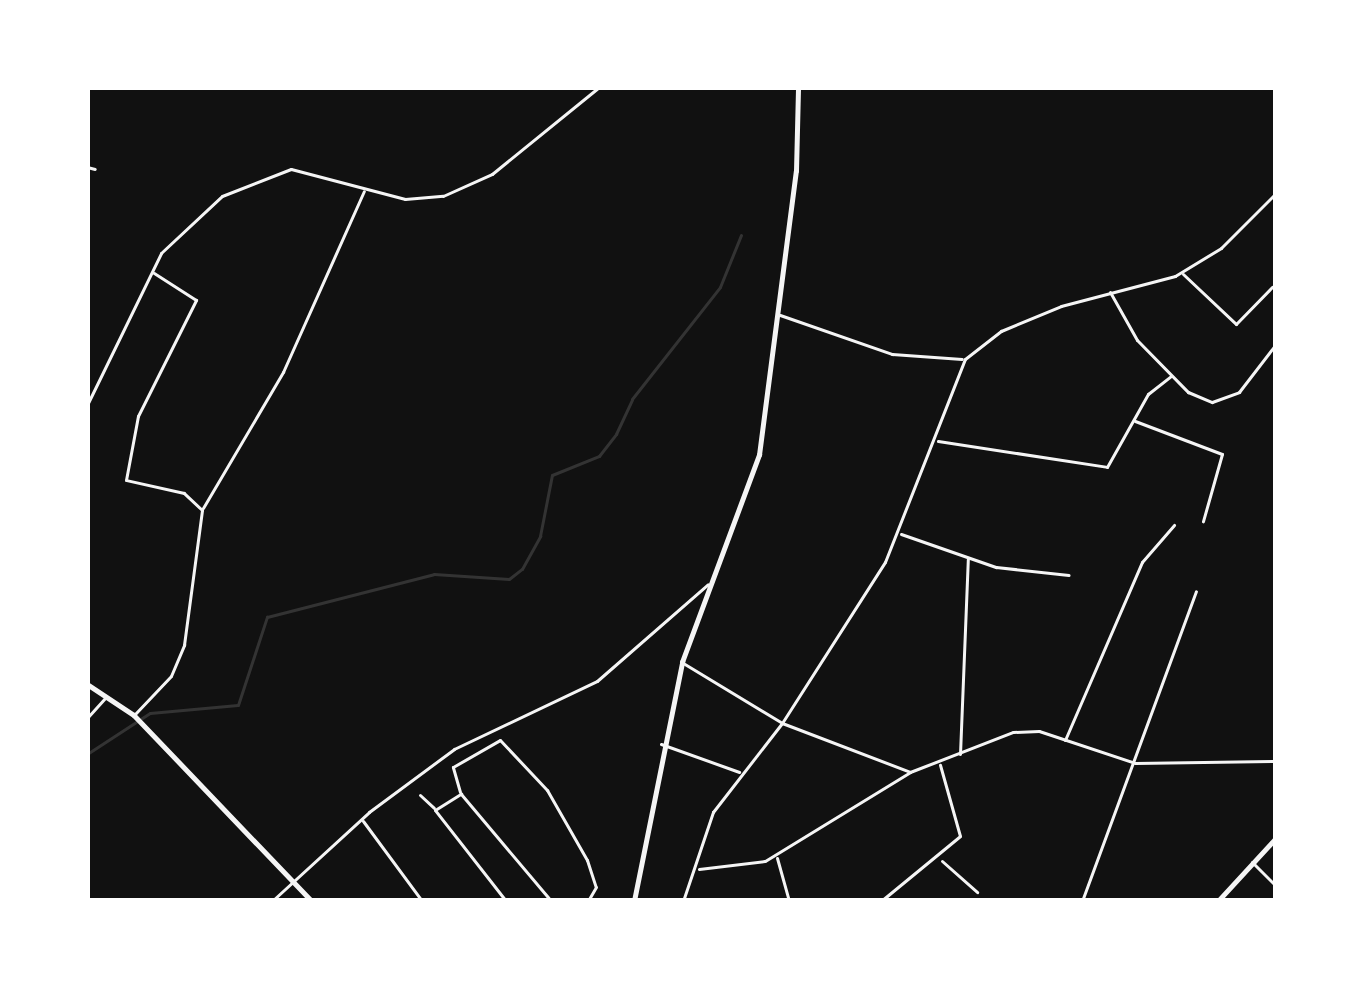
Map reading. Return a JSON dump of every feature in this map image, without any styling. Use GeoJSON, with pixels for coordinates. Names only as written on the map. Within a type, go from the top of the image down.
{"type":"FeatureCollection","features":[{"type":"Feature","properties":{"kind":"street"},"geometry":{"type":"LineString","coordinates":[[87,405],[152,272],[202,211],[252,180],[291,169],[420,199],[469,186],[599,87]]}},
{"type":"Feature","properties":{"kind":"street"},"geometry":{"type":"LineString","coordinates":[[634,901],[682,662],[708,584],[752,481],[778,315],[798,87]]}},
{"type":"Feature","properties":{"kind":"street"},"geometry":{"type":"LineString","coordinates":[[87,167],[95,170]]}},
{"type":"Feature","properties":{"kind":"street"},"geometry":{"type":"LineString","coordinates":[[134,715],[171,676],[184,645],[202,510],[284,372],[364,189]]}},
{"type":"Feature","properties":{"kind":"street"},"geometry":{"type":"LineString","coordinates":[[683,901],[697,869],[707,823],[782,723],[900,533],[965,359],[1001,331],[1109,290],[1182,273],[1221,248],[1276,194]]}},
{"type":"Feature","properties":{"kind":"street"},"geometry":{"type":"LineString","coordinates":[[152,272],[196,300],[138,416],[126,480],[184,493],[202,510]]}},
{"type":"Feature","properties":{"kind":"street"},"geometry":{"type":"LineString","coordinates":[[1182,273],[1236,324],[1275,286]]}},
{"type":"Feature","properties":{"kind":"street"},"geometry":{"type":"LineString","coordinates":[[1109,290],[1129,330],[1188,392],[1221,401],[1276,344]]}},
{"type":"Feature","properties":{"kind":"street"},"geometry":{"type":"LineString","coordinates":[[778,315],[892,354],[965,359]]}},
{"type":"Feature","properties":{"kind":"street"},"geometry":{"type":"LineString","coordinates":[[934,441],[1107,467],[1133,420],[1171,376]]}},
{"type":"Feature","properties":{"kind":"street"},"geometry":{"type":"LineString","coordinates":[[1133,420],[1222,454],[1203,520]]}},
{"type":"Feature","properties":{"kind":"street"},"geometry":{"type":"LineString","coordinates":[[1064,740],[1142,562],[1174,525]]}},
{"type":"Feature","properties":{"kind":"street"},"geometry":{"type":"LineString","coordinates":[[900,533],[968,559],[1069,575]]}},
{"type":"Feature","properties":{"kind":"street"},"geometry":{"type":"LineString","coordinates":[[960,754],[968,559]]}},
{"type":"Feature","properties":{"kind":"street"},"geometry":{"type":"LineString","coordinates":[[272,901],[362,821],[478,733],[597,680],[708,584]]}},
{"type":"Feature","properties":{"kind":"street"},"geometry":{"type":"LineString","coordinates":[[1082,901],[1196,591]]}},
{"type":"Feature","properties":{"kind":"street"},"geometry":{"type":"LineString","coordinates":[[682,662],[782,723],[910,772]]}},
{"type":"Feature","properties":{"kind":"street"},"geometry":{"type":"LineString","coordinates":[[87,684],[134,715],[312,901]]}},
{"type":"Feature","properties":{"kind":"street"},"geometry":{"type":"LineString","coordinates":[[87,718],[106,697]]}},
{"type":"Feature","properties":{"kind":"street"},"geometry":{"type":"LineString","coordinates":[[697,869],[777,856],[910,772],[1026,730],[1135,764],[1276,761]]}},
{"type":"Feature","properties":{"kind":"street"},"geometry":{"type":"LineString","coordinates":[[551,901],[461,794],[453,767],[500,740],[547,790],[587,860],[596,887],[588,901]]}},
{"type":"Feature","properties":{"kind":"street"},"geometry":{"type":"LineString","coordinates":[[662,744],[741,772]]}},
{"type":"Feature","properties":{"kind":"street"},"geometry":{"type":"LineString","coordinates":[[881,901],[940,860],[961,831],[938,762]]}},
{"type":"Feature","properties":{"kind":"street"},"geometry":{"type":"LineString","coordinates":[[435,810],[461,794]]}},
{"type":"Feature","properties":{"kind":"street"},"geometry":{"type":"LineString","coordinates":[[420,795],[506,901]]}},
{"type":"Feature","properties":{"kind":"street"},"geometry":{"type":"LineString","coordinates":[[362,821],[422,901]]}},
{"type":"Feature","properties":{"kind":"street"},"geometry":{"type":"LineString","coordinates":[[1218,901],[1276,838]]}},
{"type":"Feature","properties":{"kind":"street"},"geometry":{"type":"LineString","coordinates":[[777,856],[789,901]]}},
{"type":"Feature","properties":{"kind":"street"},"geometry":{"type":"LineString","coordinates":[[940,860],[977,892]]}},
{"type":"Feature","properties":{"kind":"street"},"geometry":{"type":"LineString","coordinates":[[1252,862],[1276,886]]}},
{"type":"Feature","properties":{"kind":"waterway"},"geometry":{"type":"LineString","coordinates":[[87,754],[150,713],[238,705],[267,617],[434,574],[509,579],[522,569],[540,536],[552,475],[599,456],[616,434],[632,399],[720,287],[741,235]]}}]}
